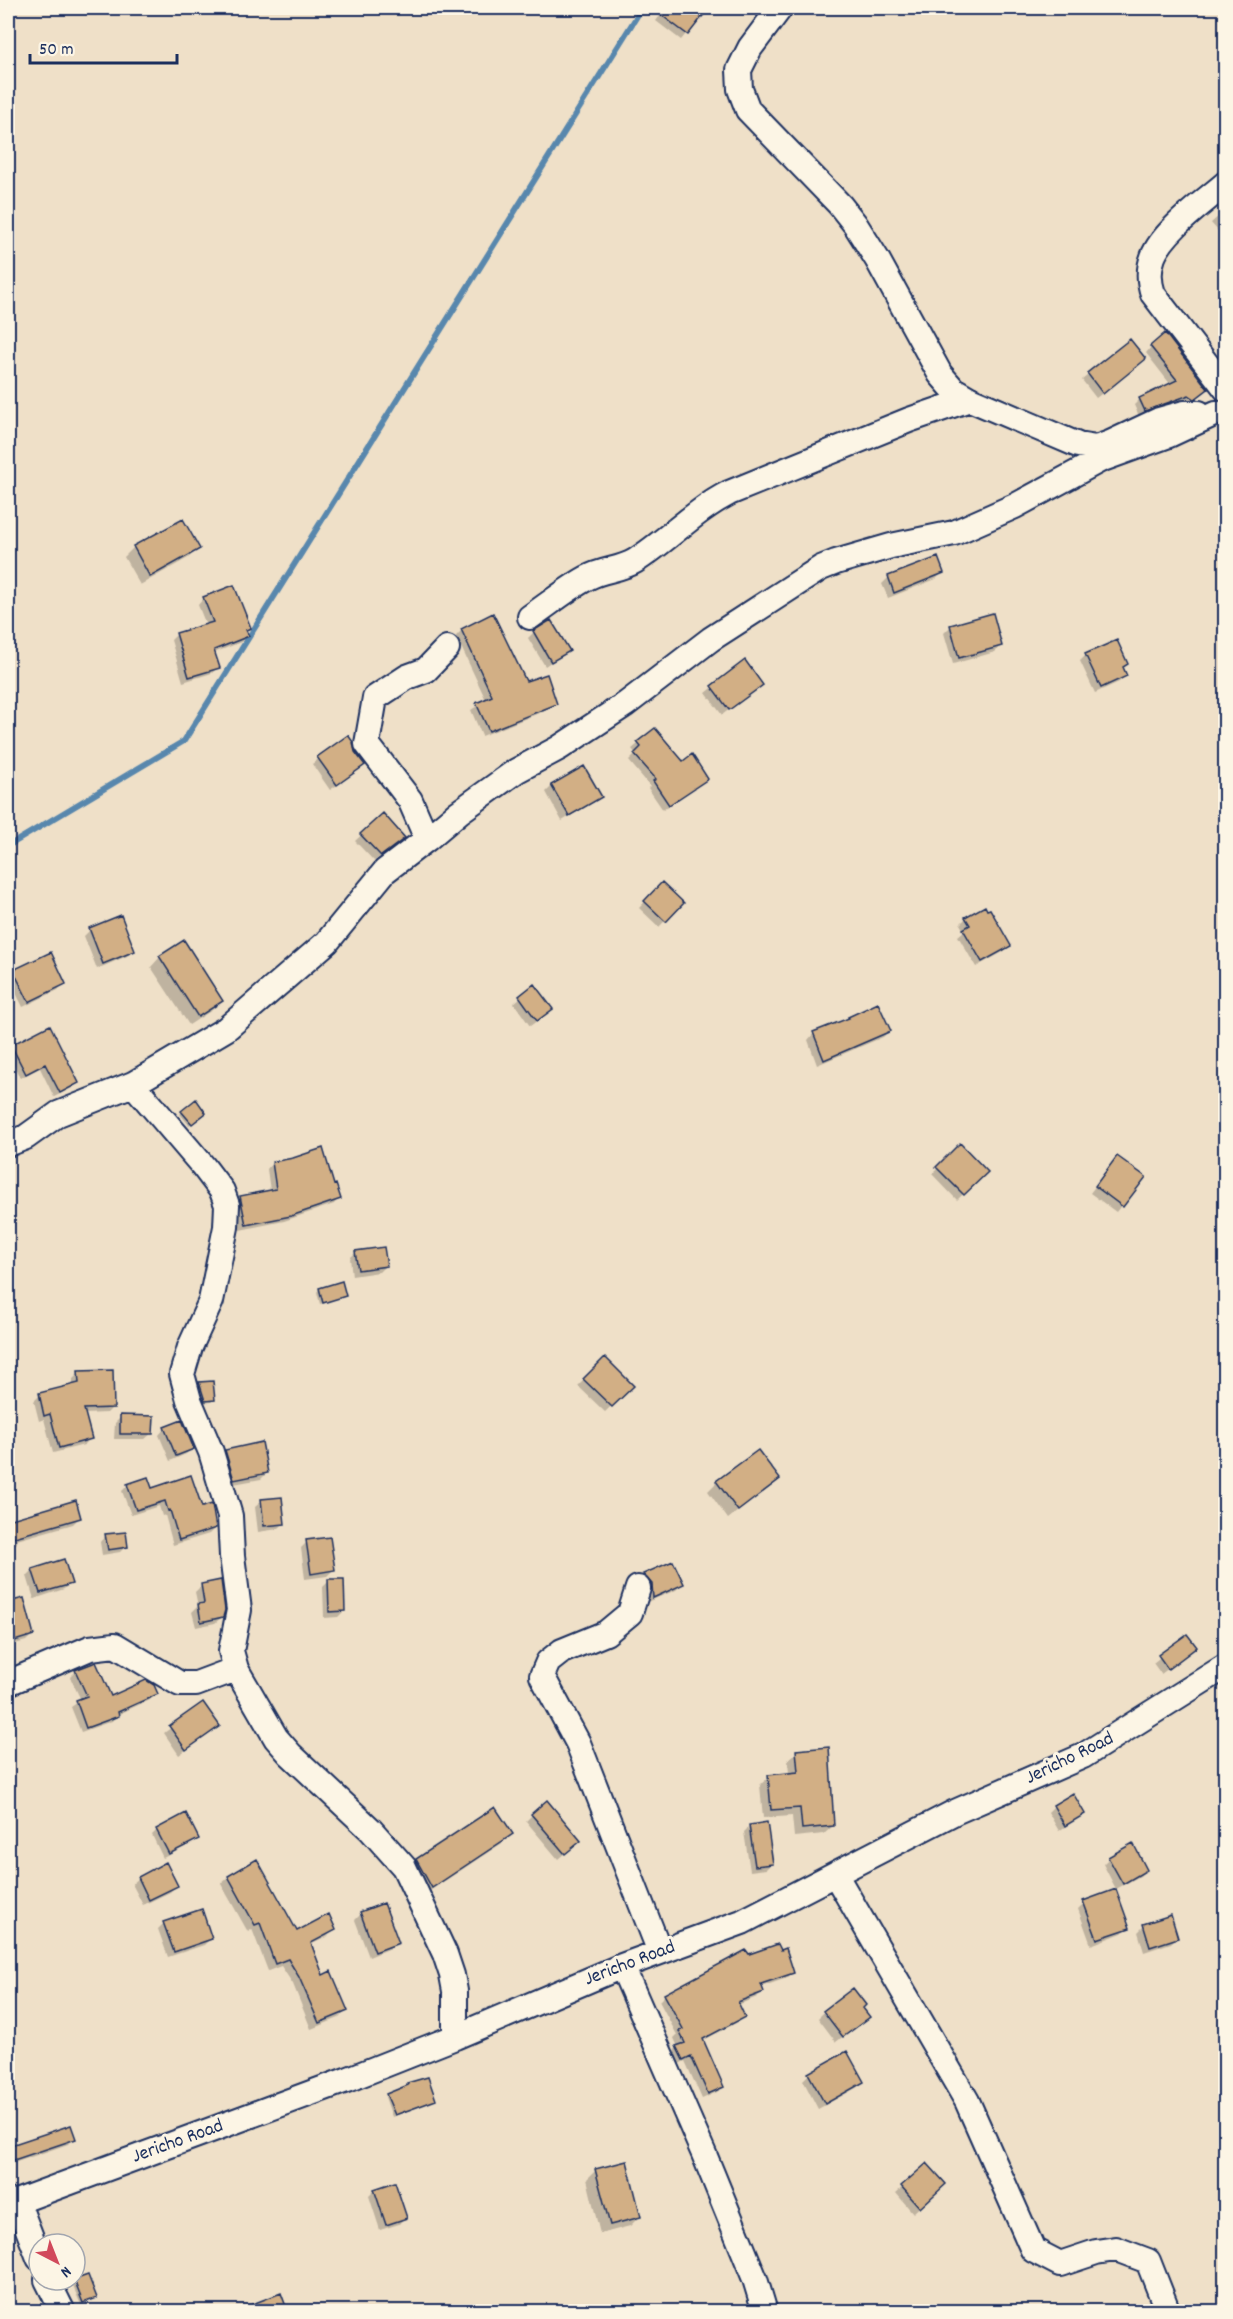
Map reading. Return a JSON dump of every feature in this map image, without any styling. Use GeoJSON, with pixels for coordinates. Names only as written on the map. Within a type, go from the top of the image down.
{"type":"FeatureCollection","features":[{"type":"Feature","properties":{"kind":"street"},"geometry":{"type":"LineString","coordinates":[[780,8],[750,48],[739,70],[740,89],[748,110],[840,205],[877,259],[940,374],[953,389],[970,399],[1078,445],[1096,448],[1159,420],[1184,413],[1221,413]]}},
{"type":"Feature","properties":{"kind":"street"},"geometry":{"type":"LineString","coordinates":[[1226,183],[1158,247],[1152,258],[1149,282],[1153,294],[1226,389]]}},
{"type":"Feature","properties":{"kind":"street"},"geometry":{"type":"LineString","coordinates":[[530,617],[588,577],[606,570],[623,568],[638,559],[709,503],[729,493],[909,420],[970,399]]}},
{"type":"Feature","properties":{"kind":"street"},"geometry":{"type":"LineString","coordinates":[[8,1144],[26,1137],[58,1114],[133,1084],[226,1029],[327,942],[385,871],[459,812],[516,771],[560,748],[626,704],[730,627],[821,568],[900,544],[930,540],[954,533],[1015,506],[1100,460],[1221,413]]}},
{"type":"Feature","properties":{"kind":"street"},"geometry":{"type":"LineString","coordinates":[[427,839],[410,801],[367,744],[375,698],[407,677],[426,670],[447,648]]}},
{"type":"Feature","properties":{"kind":"street"},"geometry":{"type":"LineString","coordinates":[[133,1084],[203,1166],[222,1191],[226,1205],[226,1227],[211,1301],[190,1347],[182,1374],[189,1400],[211,1452],[230,1516],[232,1556],[239,1610],[231,1651],[236,1669],[276,1738],[370,1829],[404,1867],[445,1954],[452,1975],[455,1991],[455,2037]]}},
{"type":"Feature","properties":{"kind":"street"},"geometry":{"type":"LineString","coordinates":[[638,1588],[630,1613],[606,1633],[562,1652],[548,1662],[542,1676],[578,1743],[660,1952]]}},
{"type":"Feature","properties":{"kind":"street"},"geometry":{"type":"LineString","coordinates":[[8,1683],[90,1647],[115,1645],[180,1684],[196,1684],[236,1669]]}},
{"type":"Feature","properties":{"kind":"street","name":"Jericho Road"},"geometry":{"type":"LineString","coordinates":[[12,2203],[349,2079],[622,1966],[742,1922],[955,1812],[1083,1756],[1226,1666]]}},
{"type":"Feature","properties":{"kind":"street"},"geometry":{"type":"LineString","coordinates":[[835,1874],[967,2101],[1033,2250],[1060,2264],[1096,2252],[1116,2249],[1148,2261],[1168,2312]]}},
{"type":"Feature","properties":{"kind":"street"},"geometry":{"type":"LineString","coordinates":[[622,1966],[704,2154],[755,2279],[765,2312]]}},
{"type":"Feature","properties":{"kind":"street"},"geometry":{"type":"LineString","coordinates":[[12,2203],[27,2234]]}},
{"type":"Feature","properties":{"kind":"street"},"geometry":{"type":"LineString","coordinates":[[53,2292],[63,2312]]}},
{"type":"Feature","properties":{"kind":"building"},"geometry":{"type":"Polygon","coordinates":[[[652,8],[709,8],[688,35],[652,8]]]}},
{"type":"Feature","properties":{"kind":"building"},"geometry":{"type":"Polygon","coordinates":[[[1165,333],[1208,389],[1195,399],[1189,395],[1145,411],[1139,398],[1177,380],[1150,346],[1165,333]]]}},
{"type":"Feature","properties":{"kind":"building"},"geometry":{"type":"Polygon","coordinates":[[[1130,339],[1146,359],[1103,394],[1087,373],[1130,339]]]}},
{"type":"Feature","properties":{"kind":"building"},"geometry":{"type":"Polygon","coordinates":[[[183,519],[200,549],[150,577],[133,546],[183,519]]]}},
{"type":"Feature","properties":{"kind":"building"},"geometry":{"type":"Polygon","coordinates":[[[938,557],[944,573],[894,593],[888,576],[938,557]]]}},
{"type":"Feature","properties":{"kind":"building"},"geometry":{"type":"Polygon","coordinates":[[[234,585],[251,628],[246,630],[249,636],[214,650],[220,668],[189,677],[176,633],[213,622],[203,597],[234,585]]]}},
{"type":"Feature","properties":{"kind":"building"},"geometry":{"type":"Polygon","coordinates":[[[493,613],[526,681],[547,674],[557,704],[489,731],[476,703],[492,696],[461,629],[493,613]]]}},
{"type":"Feature","properties":{"kind":"building"},"geometry":{"type":"Polygon","coordinates":[[[993,613],[1002,646],[959,658],[950,625],[993,613]]]}},
{"type":"Feature","properties":{"kind":"building"},"geometry":{"type":"Polygon","coordinates":[[[551,620],[570,651],[551,662],[533,631],[551,620]]]}},
{"type":"Feature","properties":{"kind":"building"},"geometry":{"type":"Polygon","coordinates":[[[1117,640],[1128,664],[1123,667],[1127,676],[1101,688],[1085,654],[1117,640]]]}},
{"type":"Feature","properties":{"kind":"building"},"geometry":{"type":"Polygon","coordinates":[[[745,660],[763,685],[729,710],[711,686],[745,660]]]}},
{"type":"Feature","properties":{"kind":"building"},"geometry":{"type":"Polygon","coordinates":[[[655,728],[683,761],[692,754],[708,779],[669,805],[653,781],[656,779],[634,754],[641,747],[637,742],[655,728]]]}},
{"type":"Feature","properties":{"kind":"building"},"geometry":{"type":"Polygon","coordinates":[[[348,735],[353,742],[355,752],[365,765],[337,785],[317,757],[348,735]]]}},
{"type":"Feature","properties":{"kind":"building"},"geometry":{"type":"Polygon","coordinates":[[[584,766],[602,797],[569,816],[551,785],[584,766]]]}},
{"type":"Feature","properties":{"kind":"building"},"geometry":{"type":"Polygon","coordinates":[[[383,813],[405,838],[381,856],[360,834],[383,813]]]}},
{"type":"Feature","properties":{"kind":"building"},"geometry":{"type":"Polygon","coordinates":[[[662,882],[684,903],[666,922],[644,901],[662,882]]]}},
{"type":"Feature","properties":{"kind":"building"},"geometry":{"type":"Polygon","coordinates":[[[985,906],[987,910],[990,909],[1011,946],[982,962],[963,929],[970,925],[965,917],[985,906]]]}},
{"type":"Feature","properties":{"kind":"building"},"geometry":{"type":"Polygon","coordinates":[[[121,915],[135,951],[103,964],[89,928],[121,915]]]}},
{"type":"Feature","properties":{"kind":"building"},"geometry":{"type":"Polygon","coordinates":[[[184,940],[223,1001],[198,1017],[159,956],[184,940]]]}},
{"type":"Feature","properties":{"kind":"building"},"geometry":{"type":"Polygon","coordinates":[[[51,952],[66,984],[29,1002],[13,970],[51,952]]]}},
{"type":"Feature","properties":{"kind":"building"},"geometry":{"type":"Polygon","coordinates":[[[534,984],[553,1009],[537,1021],[519,996],[534,984]]]}},
{"type":"Feature","properties":{"kind":"building"},"geometry":{"type":"Polygon","coordinates":[[[878,1003],[891,1031],[824,1060],[813,1032],[849,1018],[878,1003]]]}},
{"type":"Feature","properties":{"kind":"building"},"geometry":{"type":"Polygon","coordinates":[[[50,1025],[79,1083],[60,1093],[45,1064],[26,1074],[11,1045],[50,1025]]]}},
{"type":"Feature","properties":{"kind":"building"},"geometry":{"type":"Polygon","coordinates":[[[196,1099],[206,1113],[192,1124],[181,1111],[196,1099]]]}},
{"type":"Feature","properties":{"kind":"building"},"geometry":{"type":"Polygon","coordinates":[[[960,1143],[988,1172],[964,1195],[936,1167],[960,1143]]]}},
{"type":"Feature","properties":{"kind":"building"},"geometry":{"type":"Polygon","coordinates":[[[323,1148],[334,1185],[336,1184],[341,1199],[291,1216],[246,1225],[240,1196],[276,1189],[272,1162],[323,1148]]]}},
{"type":"Feature","properties":{"kind":"building"},"geometry":{"type":"Polygon","coordinates":[[[1117,1156],[1146,1177],[1123,1207],[1095,1186],[1117,1156]]]}},
{"type":"Feature","properties":{"kind":"building"},"geometry":{"type":"Polygon","coordinates":[[[384,1247],[387,1266],[358,1270],[355,1251],[384,1247]]]}},
{"type":"Feature","properties":{"kind":"building"},"geometry":{"type":"Polygon","coordinates":[[[342,1281],[346,1296],[323,1303],[319,1288],[342,1281]]]}},
{"type":"Feature","properties":{"kind":"building"},"geometry":{"type":"Polygon","coordinates":[[[605,1357],[634,1386],[612,1407],[583,1379],[605,1357]]]}},
{"type":"Feature","properties":{"kind":"building"},"geometry":{"type":"Polygon","coordinates":[[[113,1370],[114,1408],[84,1409],[92,1439],[59,1448],[50,1414],[44,1416],[39,1393],[79,1383],[78,1371],[113,1370]]]}},
{"type":"Feature","properties":{"kind":"building"},"geometry":{"type":"Polygon","coordinates":[[[213,1381],[215,1400],[205,1401],[199,1382],[213,1381]]]}},
{"type":"Feature","properties":{"kind":"building"},"geometry":{"type":"Polygon","coordinates":[[[120,1415],[154,1416],[153,1434],[120,1434],[120,1415]]]}},
{"type":"Feature","properties":{"kind":"building"},"geometry":{"type":"Polygon","coordinates":[[[182,1420],[194,1449],[176,1456],[164,1427],[182,1420]]]}},
{"type":"Feature","properties":{"kind":"building"},"geometry":{"type":"Polygon","coordinates":[[[262,1442],[268,1473],[234,1480],[225,1450],[262,1442]]]}},
{"type":"Feature","properties":{"kind":"building"},"geometry":{"type":"Polygon","coordinates":[[[758,1450],[780,1479],[738,1511],[716,1481],[758,1450]]]}},
{"type":"Feature","properties":{"kind":"building"},"geometry":{"type":"Polygon","coordinates":[[[191,1475],[202,1507],[212,1504],[216,1528],[179,1540],[165,1501],[136,1510],[127,1484],[148,1477],[152,1488],[191,1475]]]}},
{"type":"Feature","properties":{"kind":"building"},"geometry":{"type":"Polygon","coordinates":[[[282,1497],[285,1524],[264,1526],[261,1499],[282,1497]]]}},
{"type":"Feature","properties":{"kind":"building"},"geometry":{"type":"Polygon","coordinates":[[[76,1500],[81,1518],[8,1539],[8,1520],[76,1500]]]}},
{"type":"Feature","properties":{"kind":"building"},"geometry":{"type":"Polygon","coordinates":[[[126,1532],[128,1547],[108,1550],[105,1534],[126,1532]]]}},
{"type":"Feature","properties":{"kind":"building"},"geometry":{"type":"Polygon","coordinates":[[[330,1537],[335,1570],[311,1574],[306,1540],[330,1537]]]}},
{"type":"Feature","properties":{"kind":"building"},"geometry":{"type":"Polygon","coordinates":[[[64,1559],[72,1584],[40,1593],[32,1569],[64,1559]]]}},
{"type":"Feature","properties":{"kind":"building"},"geometry":{"type":"Polygon","coordinates":[[[673,1561],[684,1584],[653,1598],[652,1584],[643,1574],[673,1561]]]}},
{"type":"Feature","properties":{"kind":"building"},"geometry":{"type":"Polygon","coordinates":[[[328,1579],[344,1579],[345,1611],[329,1612],[328,1579]]]}},
{"type":"Feature","properties":{"kind":"building"},"geometry":{"type":"Polygon","coordinates":[[[221,1580],[225,1610],[223,1617],[201,1622],[198,1604],[204,1603],[201,1584],[221,1580]]]}},
{"type":"Feature","properties":{"kind":"building"},"geometry":{"type":"Polygon","coordinates":[[[24,1598],[34,1635],[8,1643],[8,1602],[24,1598]]]}},
{"type":"Feature","properties":{"kind":"building"},"geometry":{"type":"Polygon","coordinates":[[[1187,1634],[1197,1647],[1168,1669],[1158,1655],[1187,1634]]]}},
{"type":"Feature","properties":{"kind":"building"},"geometry":{"type":"Polygon","coordinates":[[[96,1662],[111,1696],[146,1680],[154,1685],[158,1694],[118,1712],[119,1716],[86,1728],[76,1700],[87,1696],[75,1670],[96,1662]]]}},
{"type":"Feature","properties":{"kind":"building"},"geometry":{"type":"Polygon","coordinates":[[[203,1702],[220,1726],[186,1750],[169,1726],[203,1702]]]}},
{"type":"Feature","properties":{"kind":"building"},"geometry":{"type":"Polygon","coordinates":[[[829,1747],[834,1826],[802,1829],[800,1808],[771,1810],[768,1775],[798,1772],[796,1750],[829,1747]]]}},
{"type":"Feature","properties":{"kind":"building"},"geometry":{"type":"Polygon","coordinates":[[[1073,1793],[1085,1814],[1065,1826],[1053,1805],[1073,1793]]]}},
{"type":"Feature","properties":{"kind":"building"},"geometry":{"type":"Polygon","coordinates":[[[547,1800],[581,1841],[565,1854],[531,1814],[547,1800]]]}},
{"type":"Feature","properties":{"kind":"building"},"geometry":{"type":"Polygon","coordinates":[[[495,1807],[513,1834],[432,1888],[416,1859],[495,1807]]]}},
{"type":"Feature","properties":{"kind":"building"},"geometry":{"type":"Polygon","coordinates":[[[186,1813],[199,1839],[169,1854],[156,1829],[186,1813]]]}},
{"type":"Feature","properties":{"kind":"building"},"geometry":{"type":"Polygon","coordinates":[[[767,1822],[773,1864],[755,1866],[749,1825],[767,1822]]]}},
{"type":"Feature","properties":{"kind":"building"},"geometry":{"type":"Polygon","coordinates":[[[1133,1843],[1147,1870],[1123,1884],[1108,1857],[1133,1843]]]}},
{"type":"Feature","properties":{"kind":"building"},"geometry":{"type":"Polygon","coordinates":[[[257,1859],[297,1931],[329,1914],[336,1930],[311,1943],[323,1975],[331,1971],[348,2011],[319,2023],[299,1977],[288,1959],[275,1964],[260,1923],[255,1925],[228,1876],[257,1859]]]}},
{"type":"Feature","properties":{"kind":"building"},"geometry":{"type":"Polygon","coordinates":[[[166,1862],[178,1886],[149,1900],[138,1877],[166,1862]]]}},
{"type":"Feature","properties":{"kind":"building"},"geometry":{"type":"Polygon","coordinates":[[[1116,1889],[1130,1928],[1097,1939],[1083,1901],[1116,1889]]]}},
{"type":"Feature","properties":{"kind":"building"},"geometry":{"type":"Polygon","coordinates":[[[384,1903],[399,1943],[375,1952],[360,1912],[384,1903]]]}},
{"type":"Feature","properties":{"kind":"building"},"geometry":{"type":"Polygon","coordinates":[[[202,1909],[212,1939],[174,1952],[163,1922],[202,1909]]]}},
{"type":"Feature","properties":{"kind":"building"},"geometry":{"type":"Polygon","coordinates":[[[1171,1915],[1178,1938],[1150,1947],[1143,1924],[1171,1915]]]}},
{"type":"Feature","properties":{"kind":"building"},"geometry":{"type":"Polygon","coordinates":[[[778,1944],[781,1950],[786,1948],[794,1973],[761,1984],[764,1992],[738,2002],[745,2017],[703,2039],[724,2087],[708,2094],[691,2056],[683,2060],[676,2046],[685,2043],[679,2031],[683,2029],[664,1994],[746,1950],[749,1954],[778,1944]]]}},
{"type":"Feature","properties":{"kind":"building"},"geometry":{"type":"Polygon","coordinates":[[[853,1988],[866,2005],[863,2008],[870,2017],[843,2037],[823,2011],[853,1988]]]}},
{"type":"Feature","properties":{"kind":"building"},"geometry":{"type":"Polygon","coordinates":[[[847,2051],[864,2082],[825,2104],[808,2073],[847,2051]]]}},
{"type":"Feature","properties":{"kind":"building"},"geometry":{"type":"Polygon","coordinates":[[[428,2077],[436,2100],[395,2115],[386,2094],[408,2085],[407,2083],[428,2077]]]}},
{"type":"Feature","properties":{"kind":"building"},"geometry":{"type":"Polygon","coordinates":[[[71,2125],[76,2139],[8,2162],[8,2146],[71,2125]]]}},
{"type":"Feature","properties":{"kind":"building"},"geometry":{"type":"Polygon","coordinates":[[[627,2161],[641,2217],[610,2225],[595,2169],[627,2161]]]}},
{"type":"Feature","properties":{"kind":"building"},"geometry":{"type":"Polygon","coordinates":[[[927,2163],[946,2184],[920,2208],[901,2186],[927,2163]]]}},
{"type":"Feature","properties":{"kind":"building"},"geometry":{"type":"Polygon","coordinates":[[[395,2182],[407,2218],[386,2225],[374,2189],[395,2182]]]}},
{"type":"Feature","properties":{"kind":"building"},"geometry":{"type":"Polygon","coordinates":[[[87,2275],[97,2298],[83,2303],[79,2292],[87,2292],[87,2275]]]}},
{"type":"Feature","properties":{"kind":"building"},"geometry":{"type":"Polygon","coordinates":[[[281,2293],[288,2312],[237,2312],[237,2310],[281,2293]]]}},
{"type":"Feature","properties":{"kind":"waterway"},"geometry":{"type":"LineString","coordinates":[[8,846],[184,741],[642,8]]}}]}
